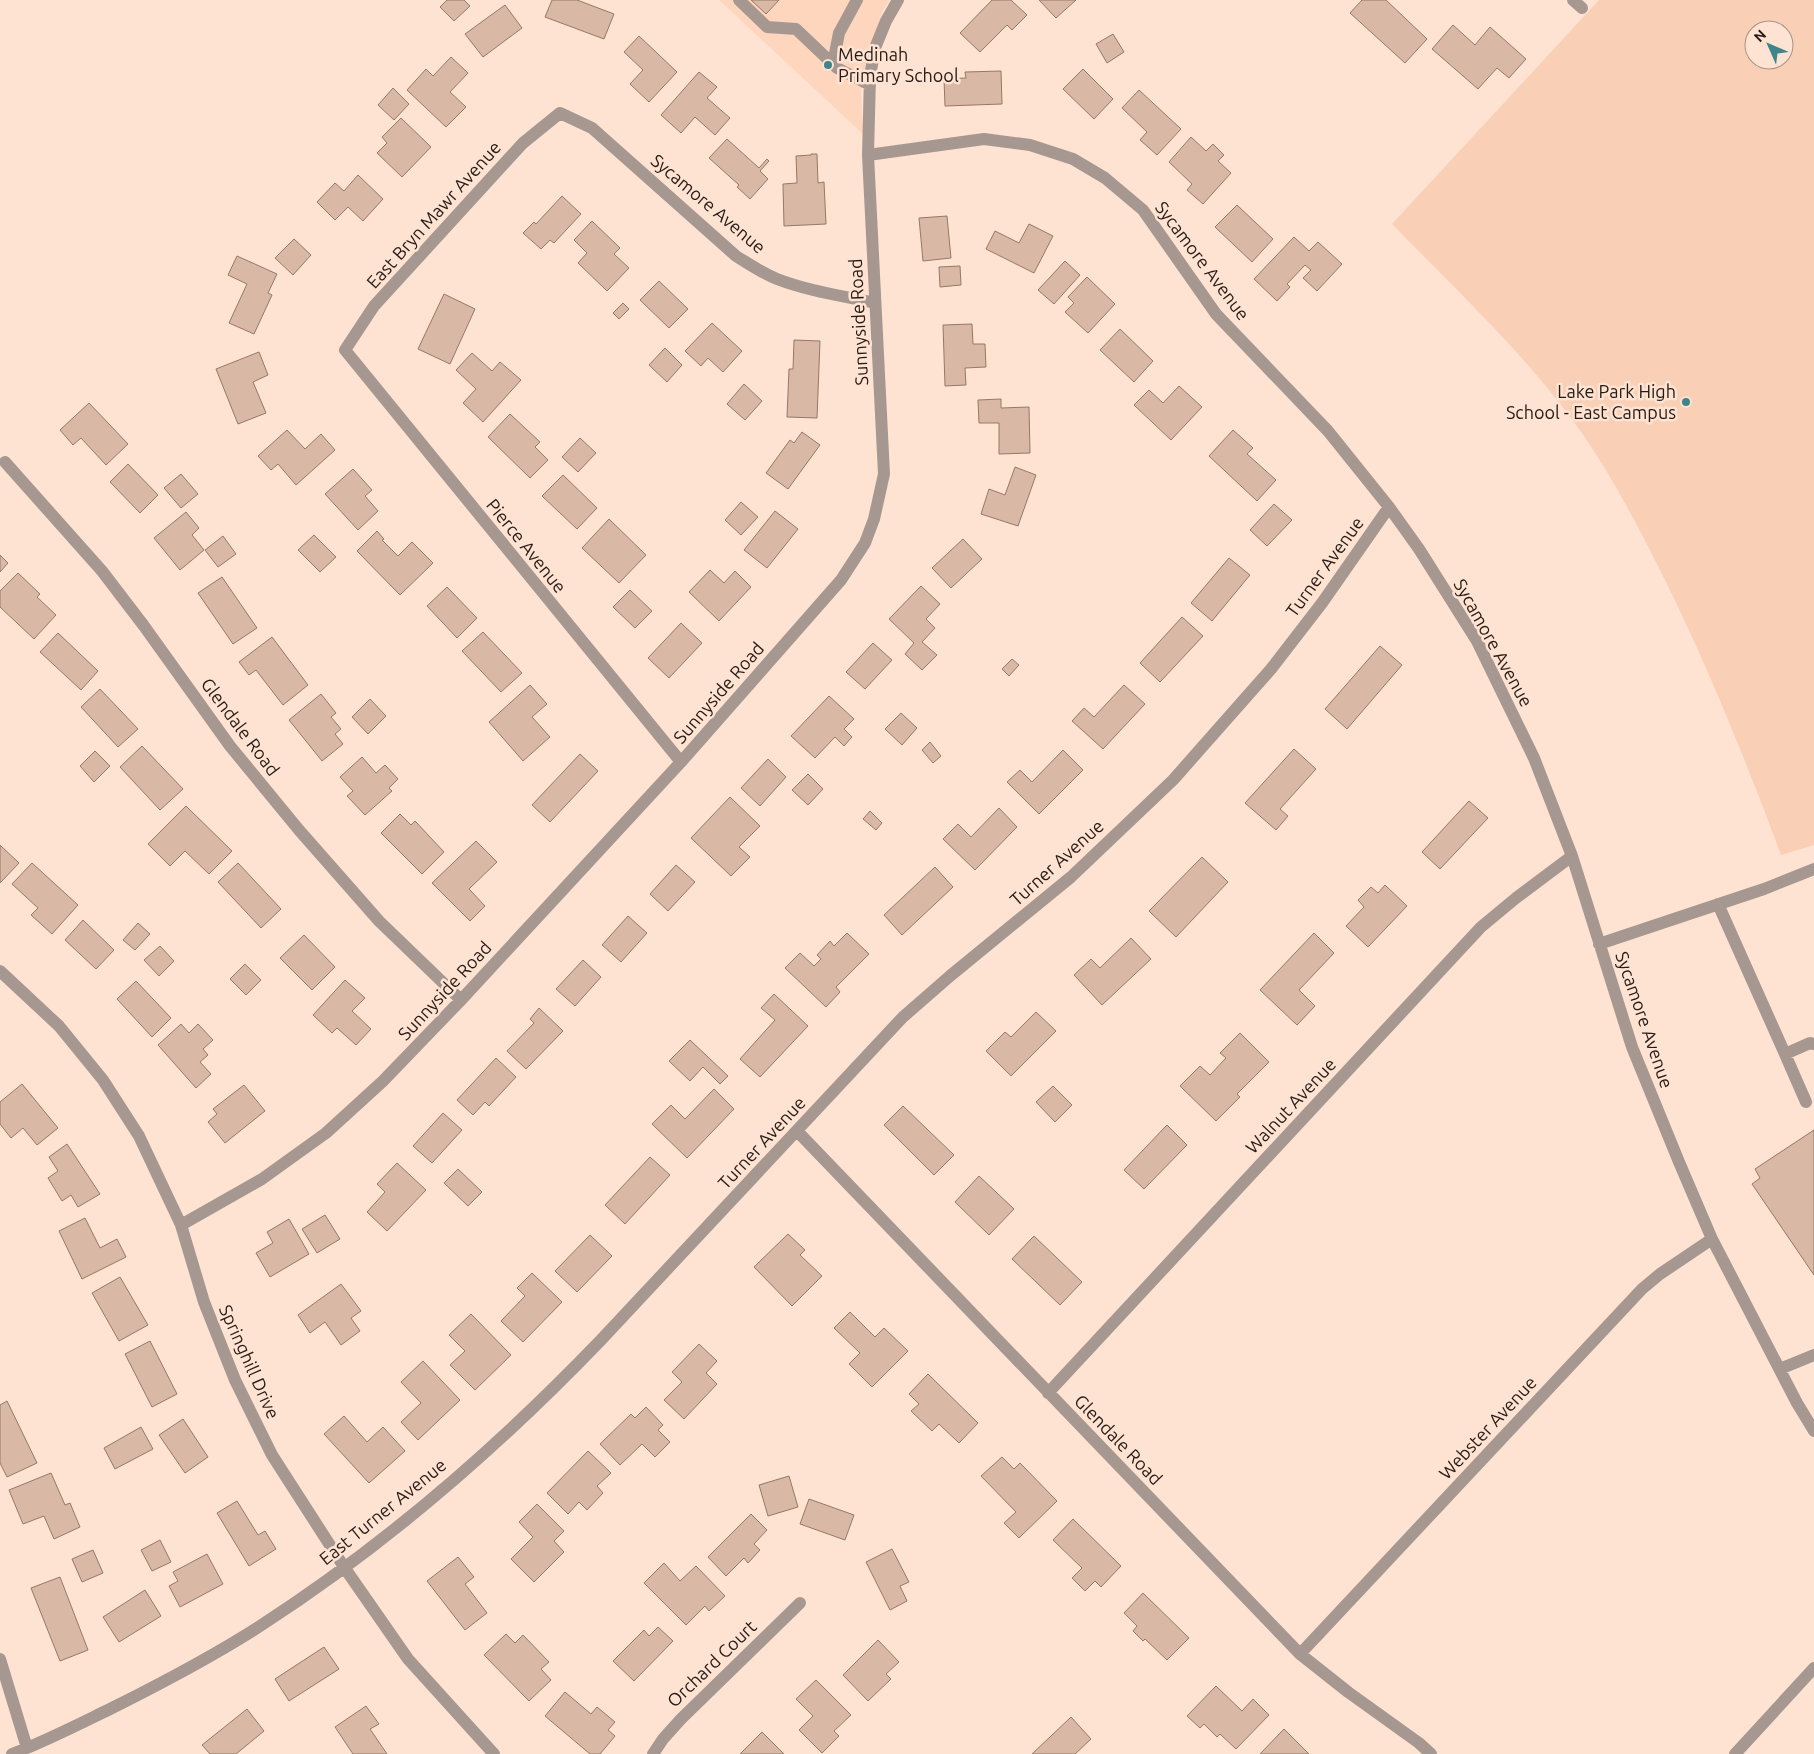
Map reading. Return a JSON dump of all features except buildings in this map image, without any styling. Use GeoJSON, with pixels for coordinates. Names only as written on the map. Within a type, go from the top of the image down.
{"type":"FeatureCollection","features":[{"type":"Feature","properties":{"kind":"street"},"geometry":{"type":"LineString","coordinates":[[739,0],[767,27],[796,29],[838,68],[870,85]]}},
{"type":"Feature","properties":{"kind":"street"},"geometry":{"type":"LineString","coordinates":[[833,64],[839,33],[857,0]]}},
{"type":"Feature","properties":{"kind":"street","name":"Sunnyside Road"},"geometry":{"type":"LineString","coordinates":[[181,1225],[262,1179],[326,1133],[383,1081],[461,1000],[681,762],[841,580],[865,543],[874,519],[884,474],[868,155],[870,85],[875,48],[886,21],[898,0]]}},
{"type":"Feature","properties":{"kind":"street","name":"Sycamore Avenue"},"geometry":{"type":"LineString","coordinates":[[560,113],[592,128],[736,256],[755,268],[775,278],[798,286],[876,303]]}},
{"type":"Feature","properties":{"kind":"street","name":"East Bryn Mawr Avenue"},"geometry":{"type":"LineString","coordinates":[[345,350],[374,306],[523,143],[560,113]]}},
{"type":"Feature","properties":{"kind":"street","name":"Sycamore Avenue"},"geometry":{"type":"LineString","coordinates":[[868,155],[984,140],[1030,145],[1073,159],[1106,178],[1143,210],[1216,314],[1328,431],[1389,506],[1430,566],[1481,649],[1534,758],[1572,856],[1632,1047],[1712,1239],[1814,1431]]}},
{"type":"Feature","properties":{"kind":"street","name":"Pierce Avenue"},"geometry":{"type":"LineString","coordinates":[[345,350],[681,762]]}},
{"type":"Feature","properties":{"kind":"street","name":"Glendale Road"},"geometry":{"type":"LineString","coordinates":[[5,462],[102,571],[230,746],[299,830],[379,921],[461,1000]]}},
{"type":"Feature","properties":{"kind":"street","name":"Turner Avenue"},"geometry":{"type":"LineString","coordinates":[[716,1218],[904,1017],[950,976],[1071,877],[1173,780],[1271,669],[1322,603],[1389,506]]}},
{"type":"Feature","properties":{"kind":"street","name":"Walnut Avenue"},"geometry":{"type":"LineString","coordinates":[[1048,1393],[1481,927],[1572,856]]}},
{"type":"Feature","properties":{"kind":"street"},"geometry":{"type":"LineString","coordinates":[[1599,944],[1814,869]]}},
{"type":"Feature","properties":{"kind":"street"},"geometry":{"type":"LineString","coordinates":[[1718,904],[1806,1102]]}},
{"type":"Feature","properties":{"kind":"street","name":"Springhill Drive"},"geometry":{"type":"LineString","coordinates":[[0,971],[59,1026],[104,1080],[139,1136],[181,1225],[214,1331],[247,1408],[284,1474],[408,1659],[494,1754]]}},
{"type":"Feature","properties":{"kind":"street"},"geometry":{"type":"LineString","coordinates":[[1785,1054],[1813,1043]]}},
{"type":"Feature","properties":{"kind":"street","name":"Glendale Road"},"geometry":{"type":"LineString","coordinates":[[797,1131],[1300,1654],[1432,1754]]}},
{"type":"Feature","properties":{"kind":"street","name":"East Turner Avenue"},"geometry":{"type":"LineString","coordinates":[[12,1754],[153,1688],[200,1662],[303,1598],[387,1535],[473,1462],[549,1392],[716,1218]]}},
{"type":"Feature","properties":{"kind":"street","name":"Webster Avenue"},"geometry":{"type":"LineString","coordinates":[[1300,1654],[1642,1289],[1660,1274],[1712,1239]]}},
{"type":"Feature","properties":{"kind":"street"},"geometry":{"type":"LineString","coordinates":[[1780,1369],[1814,1354]]}},
{"type":"Feature","properties":{"kind":"street","name":"Orchard Court"},"geometry":{"type":"LineString","coordinates":[[653,1754],[663,1739],[681,1719],[800,1603]]}},
{"type":"Feature","properties":{"kind":"street"},"geometry":{"type":"LineString","coordinates":[[0,1659],[27,1748]]}},
{"type":"Feature","properties":{"kind":"street"},"geometry":{"type":"LineString","coordinates":[[1735,1754],[1814,1668]]}},
{"type":"Feature","properties":{"kind":"shaded area","name":"Medinah Primary School"},"geometry":{"type":"Polygon","coordinates":[[[719,0],[890,0],[883,10],[873,39],[861,91],[863,134],[719,0]]]}},
{"type":"Feature","properties":{"kind":"shaded area","name":"Lake Park High School - East Campus"},"geometry":{"type":"Polygon","coordinates":[[[1599,0],[1814,0],[1814,845],[1781,855],[1755,786],[1698,651],[1658,565],[1629,510],[1586,439],[1565,410],[1494,327],[1392,224],[1599,0]]]}},
{"type":"Feature","properties":{"kind":"place","name":"Medinah Primary School"},"geometry":{"type":"Point","coordinates":[828,65]}},
{"type":"Feature","properties":{"kind":"place","name":"Lake Park High School - East Campus"},"geometry":{"type":"Point","coordinates":[1686,402]}}]}
